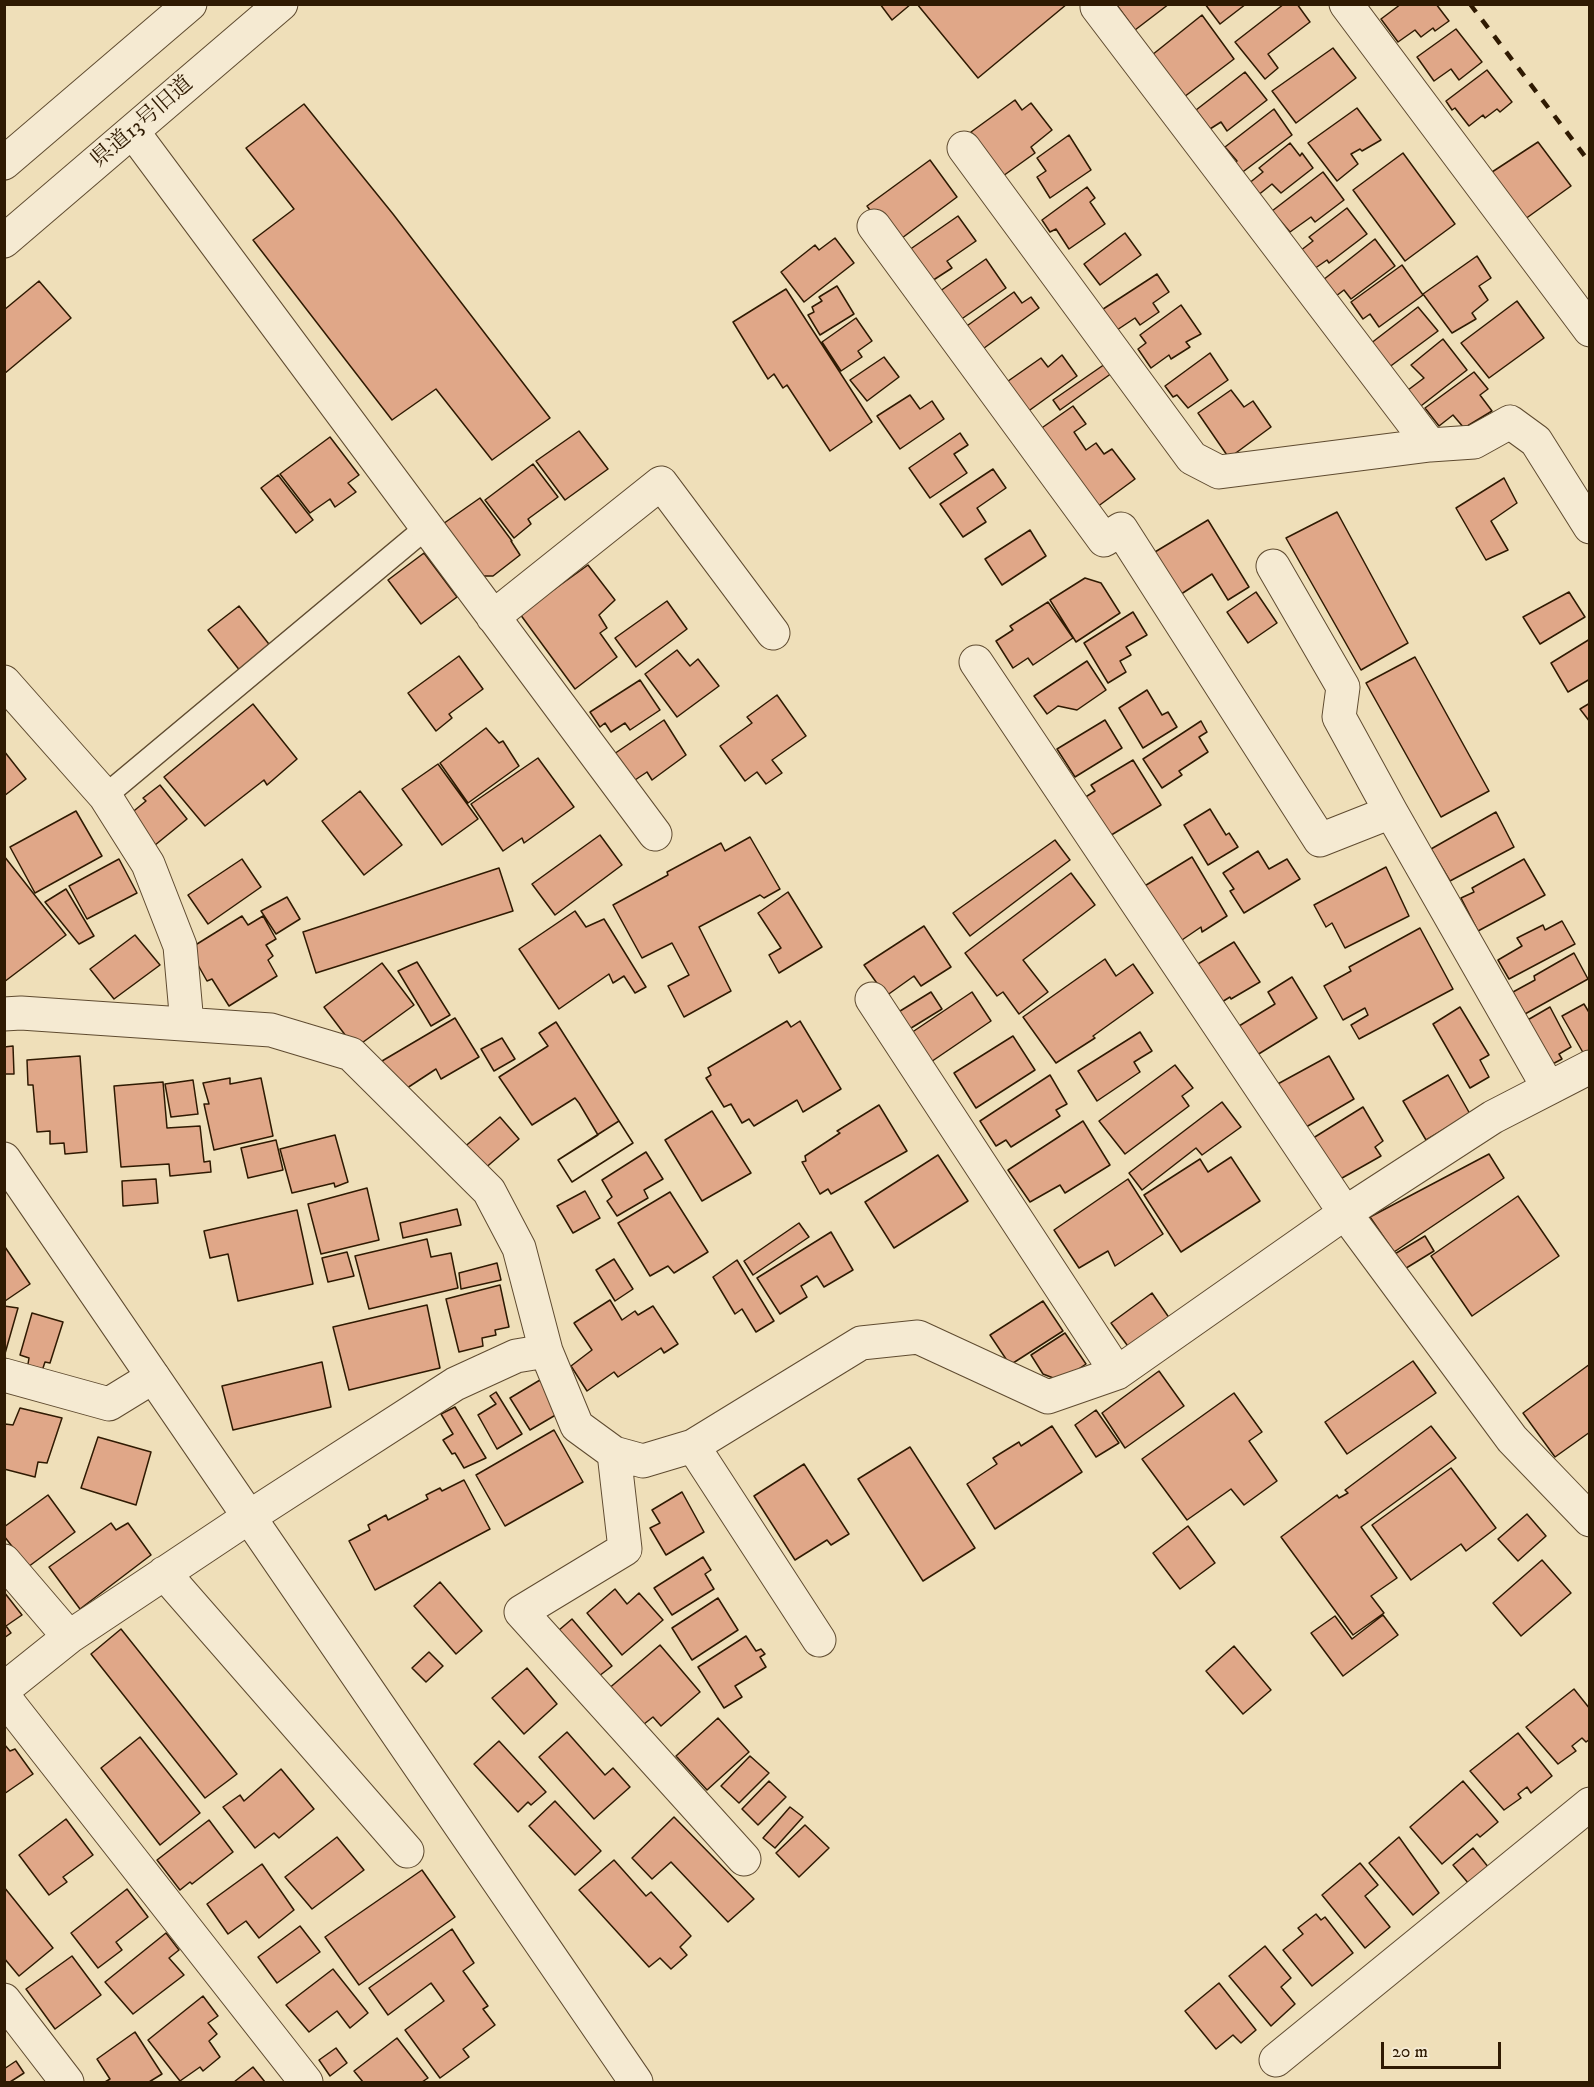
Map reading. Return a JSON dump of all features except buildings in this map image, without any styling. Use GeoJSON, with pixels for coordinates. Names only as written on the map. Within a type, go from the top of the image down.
{"type":"FeatureCollection","features":[{"type":"Feature","properties":{"kind":"street"},"geometry":{"type":"LineString","coordinates":[[4,163],[190,4]]}},
{"type":"Feature","properties":{"kind":"street","name":"県道13号旧道"},"geometry":{"type":"LineString","coordinates":[[4,241],[281,4]]}},
{"type":"Feature","properties":{"kind":"street"},"geometry":{"type":"LineString","coordinates":[[1346,4],[1590,330]]}},
{"type":"Feature","properties":{"kind":"street"},"geometry":{"type":"LineString","coordinates":[[1098,7],[1430,445]]}},
{"type":"Feature","properties":{"kind":"street"},"geometry":{"type":"LineString","coordinates":[[133,132],[655,834]]}},
{"type":"Feature","properties":{"kind":"street"},"geometry":{"type":"LineString","coordinates":[[964,148],[1192,458],[1219,472],[1430,445],[1474,442],[1510,422],[1536,441],[1590,527]]}},
{"type":"Feature","properties":{"kind":"street"},"geometry":{"type":"LineString","coordinates":[[874,226],[1104,540],[1121,529],[1320,840],[1391,812]]}},
{"type":"Feature","properties":{"kind":"street"},"geometry":{"type":"LineString","coordinates":[[493,617],[661,483],[773,633]]}},
{"type":"Feature","properties":{"kind":"street"},"geometry":{"type":"LineString","coordinates":[[1273,566],[1343,687],[1339,717],[1548,1087]]}},
{"type":"Feature","properties":{"kind":"street"},"geometry":{"type":"LineString","coordinates":[[976,662],[1345,1213],[1512,1439],[1590,1520]]}},
{"type":"Feature","properties":{"kind":"street"},"geometry":{"type":"LineString","coordinates":[[4,682],[105,796],[148,864],[180,946],[187,1024]]}},
{"type":"Feature","properties":{"kind":"street"},"geometry":{"type":"LineString","coordinates":[[872,999],[1118,1373]]}},
{"type":"Feature","properties":{"kind":"street"},"geometry":{"type":"LineString","coordinates":[[4,1014],[21,1013],[271,1030],[351,1054],[489,1191],[519,1248],[546,1351],[577,1426],[614,1453],[643,1461],[693,1446],[861,1343],[918,1337],[1048,1397],[1118,1373],[1345,1213],[1493,1117],[1590,1067]]}},
{"type":"Feature","properties":{"kind":"street"},"geometry":{"type":"LineString","coordinates":[[4,1159],[636,2082]]}},
{"type":"Feature","properties":{"kind":"street"},"geometry":{"type":"LineString","coordinates":[[4,1689],[69,1637],[249,1516],[455,1384],[516,1356],[546,1351]]}},
{"type":"Feature","properties":{"kind":"street"},"geometry":{"type":"LineString","coordinates":[[4,1375],[109,1404],[153,1377]]}},
{"type":"Feature","properties":{"kind":"street"},"geometry":{"type":"LineString","coordinates":[[693,1446],[819,1640]]}},
{"type":"Feature","properties":{"kind":"street"},"geometry":{"type":"LineString","coordinates":[[614,1453],[625,1549],[521,1612],[744,1859]]}},
{"type":"Feature","properties":{"kind":"street"},"geometry":{"type":"LineString","coordinates":[[4,1561],[69,1637]]}},
{"type":"Feature","properties":{"kind":"street"},"geometry":{"type":"LineString","coordinates":[[164,1573],[407,1851]]}},
{"type":"Feature","properties":{"kind":"street"},"geometry":{"type":"LineString","coordinates":[[4,1697],[306,2082]]}},
{"type":"Feature","properties":{"kind":"street"},"geometry":{"type":"LineString","coordinates":[[1276,2060],[1590,1804]]}},
{"type":"Feature","properties":{"kind":"street"},"geometry":{"type":"LineString","coordinates":[[4,2000],[67,2082]]}},
{"type":"Feature","properties":{"kind":"lane"},"geometry":{"type":"LineString","coordinates":[[105,796],[427,527]]}},
{"type":"Feature","properties":{"kind":"railway"},"geometry":{"type":"LineString","coordinates":[[1470,4],[1590,163]]}}]}
